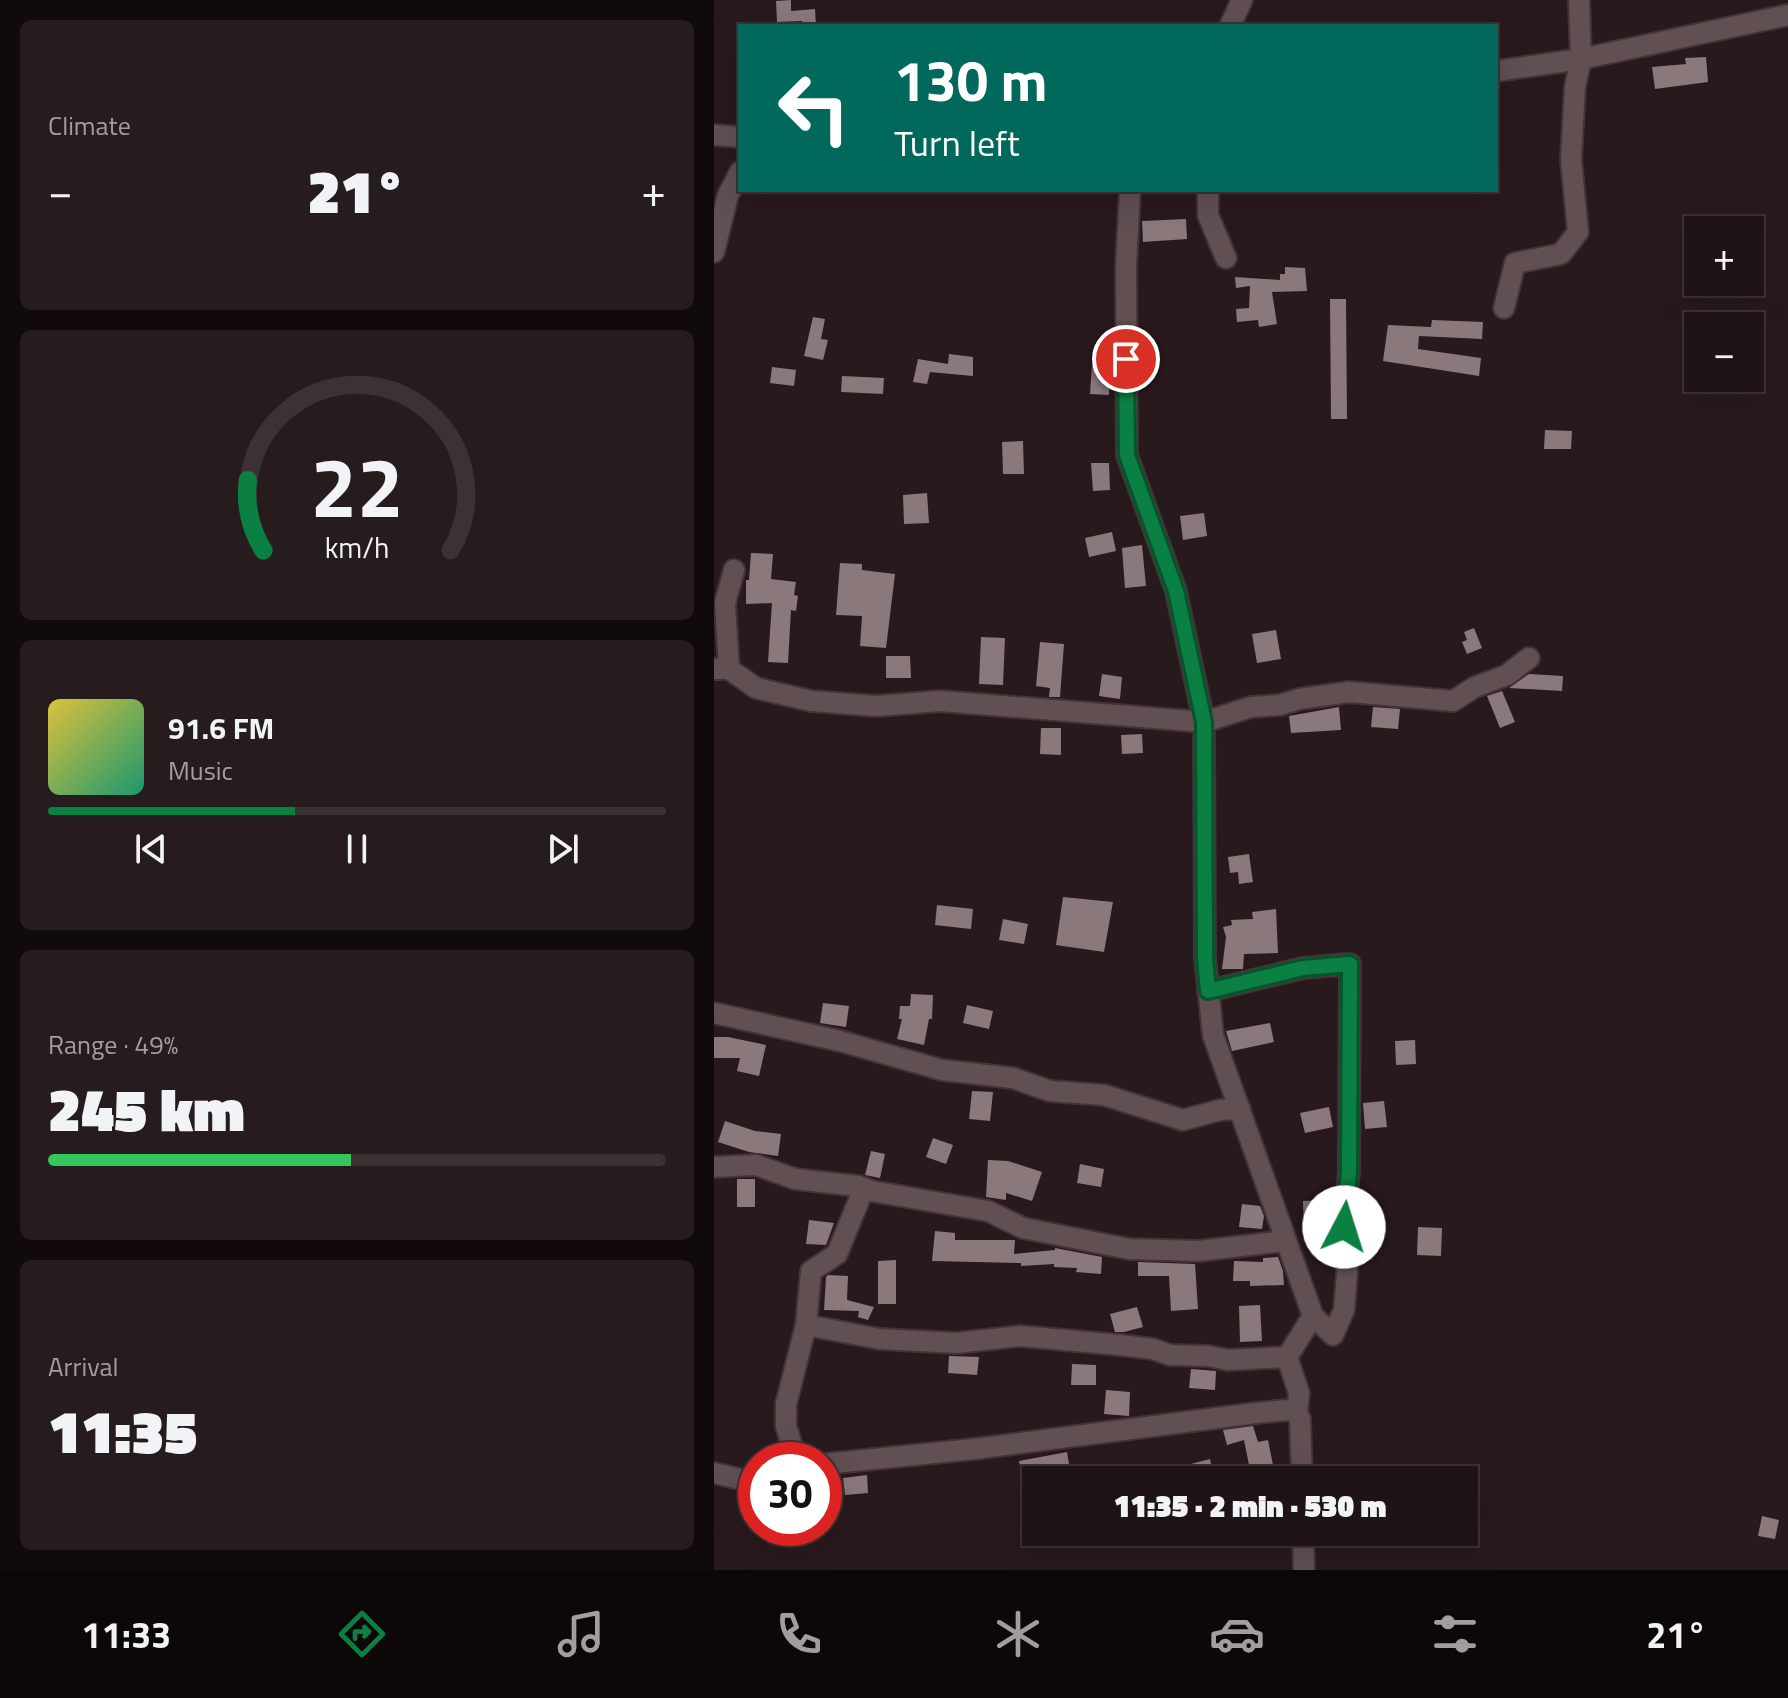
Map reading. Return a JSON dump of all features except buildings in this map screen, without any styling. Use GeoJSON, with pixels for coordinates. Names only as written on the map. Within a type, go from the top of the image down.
{"type":"FeatureCollection","features":[{"type":"Feature","properties":{"kind":"street"},"geometry":{"type":"LineString","coordinates":[[1231,24],[1242,0]]}},
{"type":"Feature","properties":{"kind":"street"},"geometry":{"type":"LineString","coordinates":[[1504,308],[1515,263],[1561,254],[1578,232],[1571,159],[1575,87],[1581,59],[1579,0]]}},
{"type":"Feature","properties":{"kind":"street"},"geometry":{"type":"LineString","coordinates":[[1498,71],[1581,59],[1788,15]]}},
{"type":"Feature","properties":{"kind":"street"},"geometry":{"type":"LineString","coordinates":[[714,135],[738,137]]}},
{"type":"Feature","properties":{"kind":"street"},"geometry":{"type":"LineString","coordinates":[[714,252],[728,195],[738,176]]}},
{"type":"Feature","properties":{"kind":"street"},"geometry":{"type":"LineString","coordinates":[[1130,192],[1126,267],[1127,455],[1176,591],[1204,722],[1205,957],[1208,991],[1213,1035],[1313,1316],[1333,1335],[1344,1310],[1347,1273],[1344,1227],[1349,1171],[1350,964],[1303,968],[1208,991]]}},
{"type":"Feature","properties":{"kind":"street"},"geometry":{"type":"LineString","coordinates":[[1208,192],[1208,215],[1226,258]]}},
{"type":"Feature","properties":{"kind":"street"},"geometry":{"type":"LineString","coordinates":[[734,570],[725,603],[722,669],[756,688],[811,701],[877,706],[940,701],[1204,722],[1251,707],[1280,705],[1349,692],[1453,701],[1475,687],[1507,675],[1529,658]]}},
{"type":"Feature","properties":{"kind":"street"},"geometry":{"type":"LineString","coordinates":[[714,1013],[795,1030],[942,1070],[1013,1078],[1050,1091],[1104,1095],[1183,1120],[1220,1110],[1240,1109]]}},
{"type":"Feature","properties":{"kind":"street"},"geometry":{"type":"LineString","coordinates":[[714,1167],[756,1165],[795,1179],[864,1188],[988,1211],[1023,1228],[1129,1249],[1198,1251],[1285,1241]]}},
{"type":"Feature","properties":{"kind":"street"},"geometry":{"type":"LineString","coordinates":[[791,1442],[786,1426],[786,1404],[806,1325],[811,1271],[837,1254],[864,1188]]}},
{"type":"Feature","properties":{"kind":"street"},"geometry":{"type":"LineString","coordinates":[[1287,1357],[1313,1316]]}},
{"type":"Feature","properties":{"kind":"street"},"geometry":{"type":"LineString","coordinates":[[806,1325],[880,1339],[956,1343],[1020,1336],[1228,1360],[1287,1357]]}},
{"type":"Feature","properties":{"kind":"street"},"geometry":{"type":"LineString","coordinates":[[1287,1357],[1299,1393],[1297,1412],[1300,1419],[1302,1466]]}},
{"type":"Feature","properties":{"kind":"street"},"geometry":{"type":"LineString","coordinates":[[842,1462],[974,1449],[1256,1413],[1297,1412]]}},
{"type":"Feature","properties":{"kind":"street"},"geometry":{"type":"LineString","coordinates":[[714,1473],[738,1479]]}},
{"type":"Feature","properties":{"kind":"street"},"geometry":{"type":"LineString","coordinates":[[1303,1546],[1304,1570]]}},
{"type":"Feature","properties":{"kind":"route"},"geometry":{"type":"LineString","coordinates":[[1126,359],[1127,455],[1176,591],[1204,722],[1205,957],[1208,991],[1303,968],[1350,964],[1349,1171],[1344,1227]]}}]}
